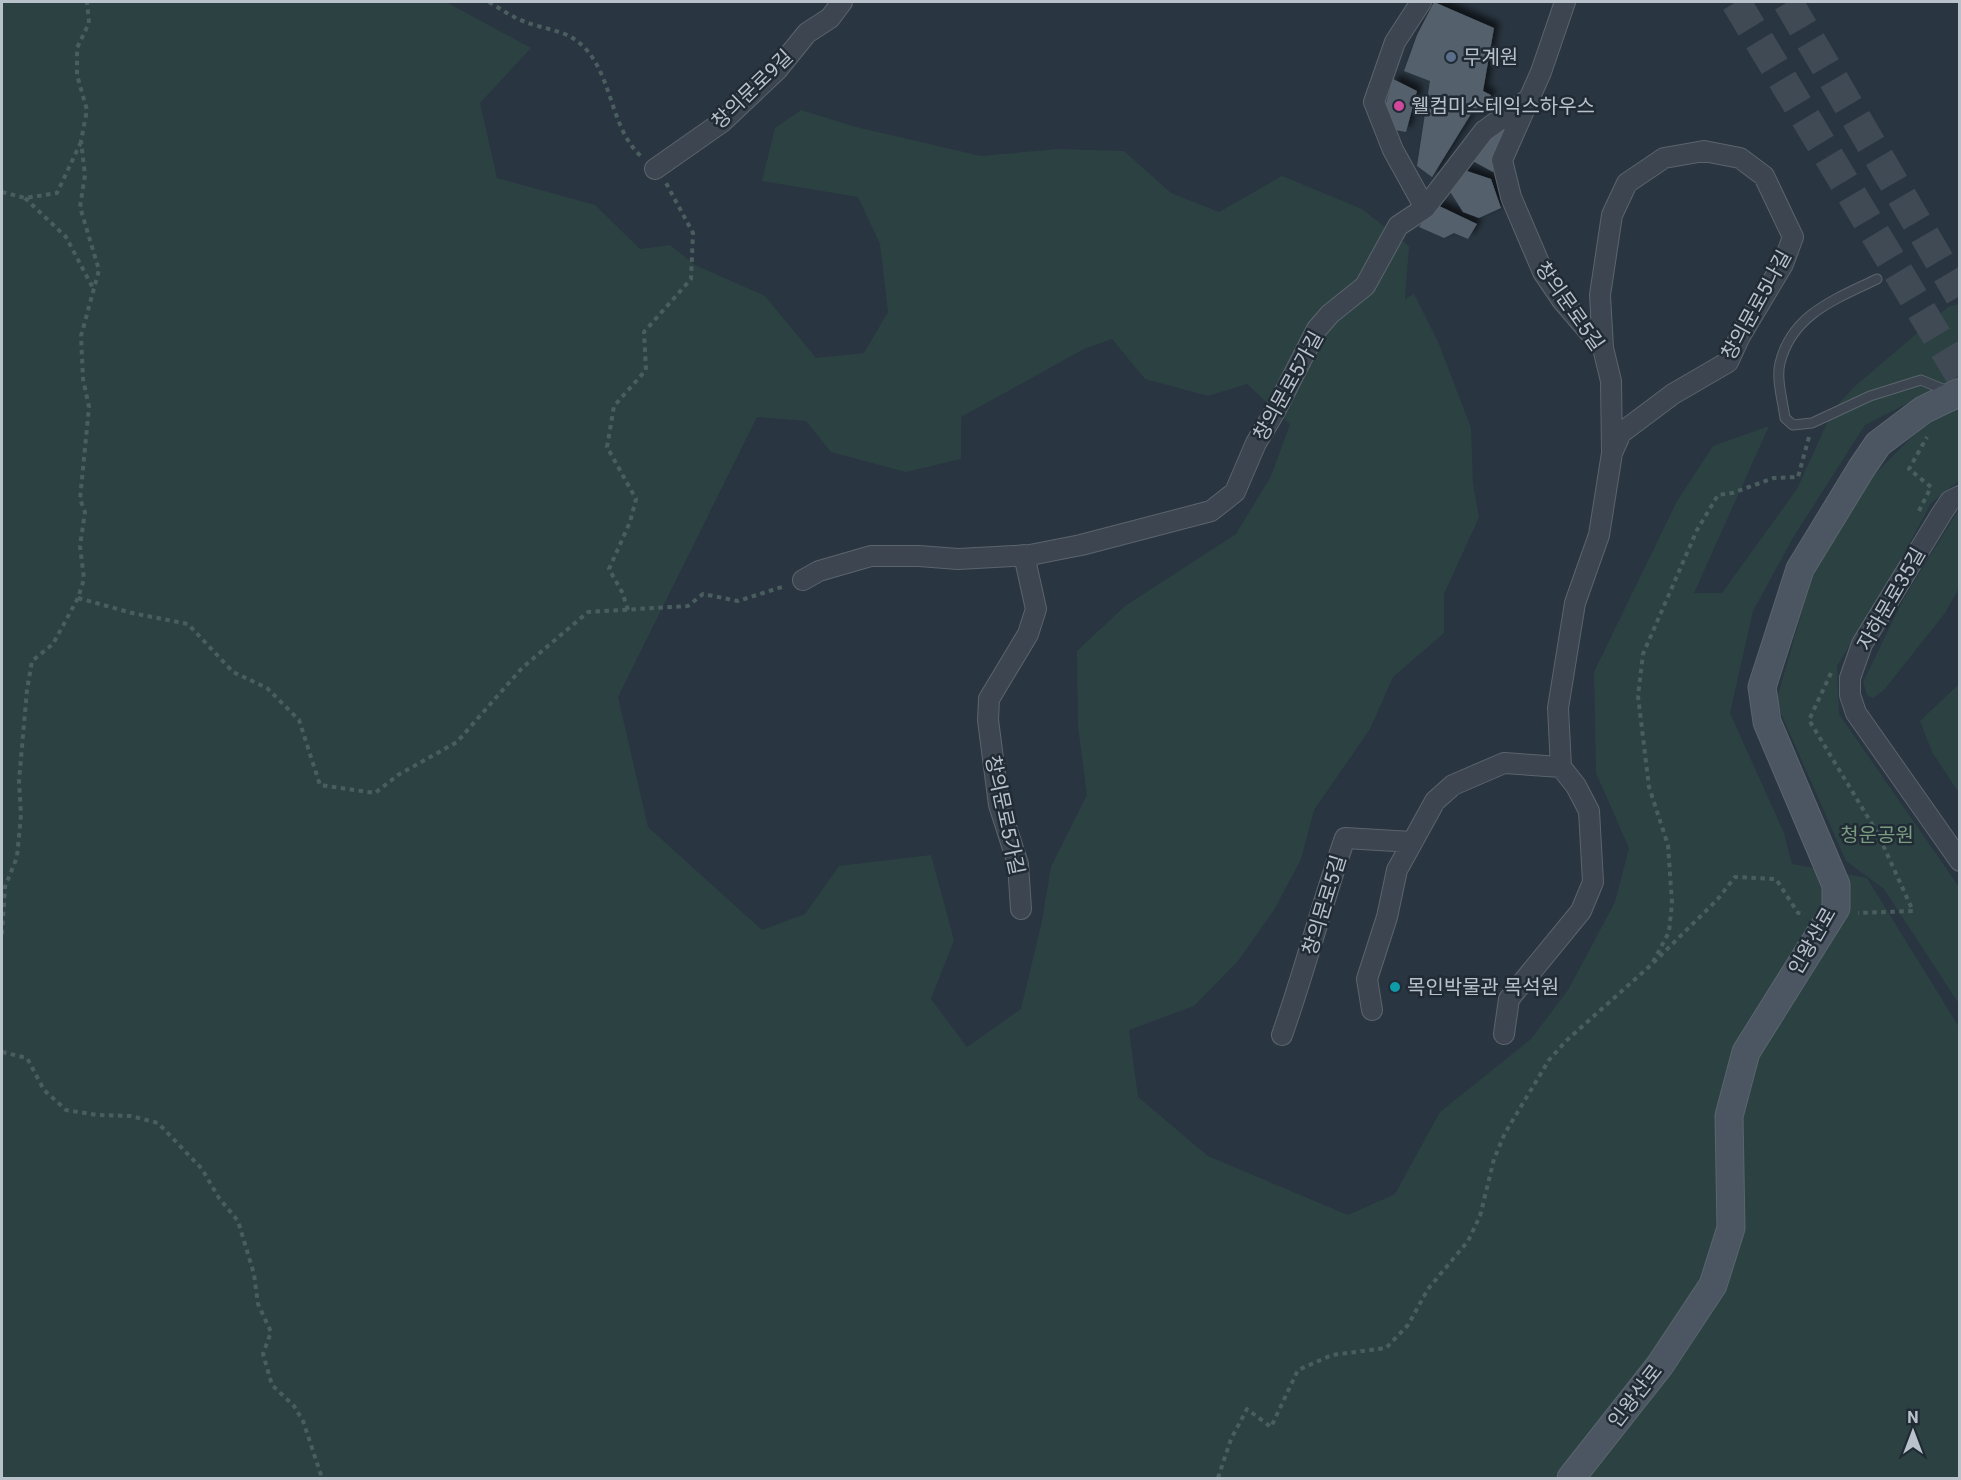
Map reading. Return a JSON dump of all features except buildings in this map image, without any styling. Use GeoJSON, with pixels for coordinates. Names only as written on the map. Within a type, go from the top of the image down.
{"type":"FeatureCollection","features":[{"type":"Feature","properties":{"kind":"street","name":"창의문로9길"},"geometry":{"type":"LineString","coordinates":[[656,167],[722,122],[777,70],[807,33],[830,18],[842,2]]}},
{"type":"Feature","properties":{"kind":"street"},"geometry":{"type":"LineString","coordinates":[[1422,2],[1395,42],[1374,102],[1393,150],[1425,208]]}},
{"type":"Feature","properties":{"kind":"street","name":"창의문로5길"},"geometry":{"type":"LineString","coordinates":[[1561,767],[1557,708],[1575,603],[1599,535],[1612,453],[1611,381],[1603,348],[1562,300],[1542,272],[1511,197],[1502,160],[1526,101],[1541,72],[1566,2]]}},
{"type":"Feature","properties":{"kind":"street","name":"창의문로5가길"},"geometry":{"type":"LineString","coordinates":[[803,580],[819,571],[871,556],[958,559],[1024,555],[1081,545],[1211,511],[1235,492],[1256,443],[1317,329],[1330,314],[1365,286],[1398,226],[1425,208],[1484,130],[1526,101]]}},
{"type":"Feature","properties":{"kind":"street","name":"창의문로5나길"},"geometry":{"type":"LineString","coordinates":[[1603,348],[1600,295],[1611,215],[1626,183],[1664,158],[1704,151],[1740,158],[1764,176],[1793,237],[1783,264],[1740,336],[1728,362],[1673,394],[1621,433],[1612,453]]}},
{"type":"Feature","properties":{"kind":"street","name":"인왕산로"},"geometry":{"type":"LineString","coordinates":[[1571,1479],[1660,1365],[1713,1285],[1731,1228],[1729,1116],[1746,1052],[1836,908],[1836,885],[1767,722],[1762,687],[1800,568],[1878,444],[1923,410],[1957,393]]}},
{"type":"Feature","properties":{"kind":"street","name":"자하문로35길"},"geometry":{"type":"LineString","coordinates":[[1959,496],[1950,501],[1942,513],[1862,644],[1850,678],[1850,695],[1856,713],[1959,861]]}},
{"type":"Feature","properties":{"kind":"street","name":"창의문로5가길"},"geometry":{"type":"LineString","coordinates":[[1021,909],[1018,864],[999,805],[988,720],[989,699],[1028,634],[1036,609],[1024,555]]}},
{"type":"Feature","properties":{"kind":"street"},"geometry":{"type":"LineString","coordinates":[[1372,1010],[1366,979],[1388,917],[1397,870],[1435,801],[1453,784],[1504,763],[1561,767],[1576,786],[1589,811],[1593,882],[1581,911],[1509,999],[1504,1034]]}},
{"type":"Feature","properties":{"kind":"street","name":"창의문로5길"},"geometry":{"type":"LineString","coordinates":[[1282,1035],[1300,985],[1320,908],[1345,838],[1412,842]]}},
{"type":"Feature","properties":{"kind":"lane"},"geometry":{"type":"LineString","coordinates":[[1877,279],[1814,310],[1791,337],[1779,365],[1785,418],[1793,425],[1812,423],[1870,396],[1921,380],[1957,393]]}},
{"type":"Feature","properties":{"kind":"path"},"geometry":{"type":"LineString","coordinates":[[2,192],[26,198],[57,193],[81,141],[87,110],[77,75],[77,48],[89,23],[87,2]]}},
{"type":"Feature","properties":{"kind":"path"},"geometry":{"type":"LineString","coordinates":[[489,2],[522,21],[574,38],[595,62],[624,134],[634,150],[656,167],[693,233],[691,279],[644,332],[646,370],[614,406],[607,447],[636,498],[630,522],[609,569],[622,592],[628,610]]}},
{"type":"Feature","properties":{"kind":"path"},"geometry":{"type":"LineString","coordinates":[[2,934],[5,887],[17,856],[21,815],[19,781],[27,690],[32,661],[54,644],[78,598],[84,579],[81,546],[85,512],[81,500],[89,407],[83,378],[81,336],[99,270],[81,207],[85,175],[81,141]]}},
{"type":"Feature","properties":{"kind":"path"},"geometry":{"type":"LineString","coordinates":[[26,198],[66,237],[94,290]]}},
{"type":"Feature","properties":{"kind":"path"},"geometry":{"type":"LineString","coordinates":[[1652,965],[1669,932],[1672,903],[1668,845],[1649,787],[1638,696],[1642,654],[1697,530],[1718,495],[1732,493],[1774,478],[1798,477],[1809,437],[1840,410]]}},
{"type":"Feature","properties":{"kind":"path"},"geometry":{"type":"LineString","coordinates":[[1916,516],[1931,487],[1909,469],[1931,429]]}},
{"type":"Feature","properties":{"kind":"path"},"geometry":{"type":"LineString","coordinates":[[78,598],[132,613],[188,624],[233,672],[267,688],[299,720],[320,785],[375,793],[398,775],[457,742],[522,668],[588,612],[688,606],[703,594],[738,601],[803,580]]}},
{"type":"Feature","properties":{"kind":"path"},"geometry":{"type":"LineString","coordinates":[[1218,1479],[1231,1439],[1247,1409],[1271,1427],[1298,1370],[1332,1355],[1386,1348],[1408,1325],[1428,1289],[1468,1241],[1480,1216],[1497,1150],[1549,1060],[1567,1040],[1652,965],[1717,900],[1735,877],[1776,879],[1798,913],[1830,917],[1913,911],[1878,834],[1809,720],[1833,669]]}},
{"type":"Feature","properties":{"kind":"path"},"geometry":{"type":"LineString","coordinates":[[2,1052],[27,1058],[44,1090],[66,1110],[97,1115],[131,1116],[158,1123],[202,1169],[219,1198],[238,1221],[254,1274],[258,1304],[271,1332],[263,1354],[272,1385],[294,1406],[303,1421],[322,1479]]}},
{"type":"Feature","properties":{"kind":"green space"},"geometry":{"type":"Polygon","coordinates":[[[2,2],[446,2],[531,48],[480,103],[497,178],[595,205],[640,249],[670,245],[695,265],[765,296],[816,358],[864,353],[888,312],[880,244],[858,197],[762,181],[775,128],[801,110],[856,127],[981,156],[1058,149],[1124,151],[1171,193],[1219,212],[1282,176],[1362,209],[1409,246],[1405,299],[1414,294],[1439,344],[1471,428],[1473,484],[1479,517],[1444,594],[1444,633],[1393,677],[1370,729],[1314,810],[1301,859],[1274,910],[1238,961],[1194,1006],[1129,1030],[1138,1097],[1208,1156],[1348,1215],[1395,1194],[1440,1112],[1531,1039],[1568,990],[1615,902],[1629,848],[1596,773],[1594,672],[1677,501],[1713,446],[1769,426],[1694,593],[1722,593],[1797,489],[1833,410],[1854,387],[1948,307],[1959,304],[1959,377],[1865,425],[1794,536],[1753,611],[1730,713],[1784,833],[1792,864],[1867,878],[1959,1027],[1959,1478],[2,1478],[2,2]],[[1112,339],[1084,349],[961,417],[961,459],[906,472],[831,452],[806,421],[757,417],[618,697],[648,827],[762,930],[805,914],[839,866],[931,855],[954,940],[931,999],[967,1047],[1021,1009],[1042,921],[1051,867],[1087,795],[1078,727],[1077,651],[1125,606],[1236,534],[1271,476],[1290,424],[1247,384],[1208,396],[1145,379],[1112,339]]]}},
{"type":"Feature","properties":{"kind":"green space","name":"청운공원"},"geometry":{"type":"Polygon","coordinates":[[[1959,407],[1959,481],[1931,503],[1900,561],[1837,666],[1839,714],[1959,887],[1959,1004],[1884,889],[1846,861],[1776,702],[1813,573],[1864,485],[1923,426],[1959,407]]]}},
{"type":"Feature","properties":{"kind":"green space"},"geometry":{"type":"Polygon","coordinates":[[[1959,509],[1959,588],[1945,613],[1884,690],[1873,698],[1867,695],[1863,682],[1904,598],[1959,509]]]}},
{"type":"Feature","properties":{"kind":"green space"},"geometry":{"type":"Polygon","coordinates":[[[1959,684],[1959,793],[1932,752],[1920,721],[1959,684]]]}},
{"type":"Feature","properties":{"kind":"tunnel"},"geometry":{"type":"LineString","coordinates":[[1736,2],[1960,375]]}},
{"type":"Feature","properties":{"kind":"tunnel"},"geometry":{"type":"LineString","coordinates":[[1788,2],[1960,296]]}},
{"type":"Feature","properties":{"kind":"place","name":"무계원"},"geometry":{"type":"Point","coordinates":[1451,57]}},
{"type":"Feature","properties":{"kind":"place","name":"웰컴미스테익스하우스"},"geometry":{"type":"Point","coordinates":[1399,106]}},
{"type":"Feature","properties":{"kind":"place","name":"목인박물관 목석원"},"geometry":{"type":"Point","coordinates":[1395,987]}}]}
